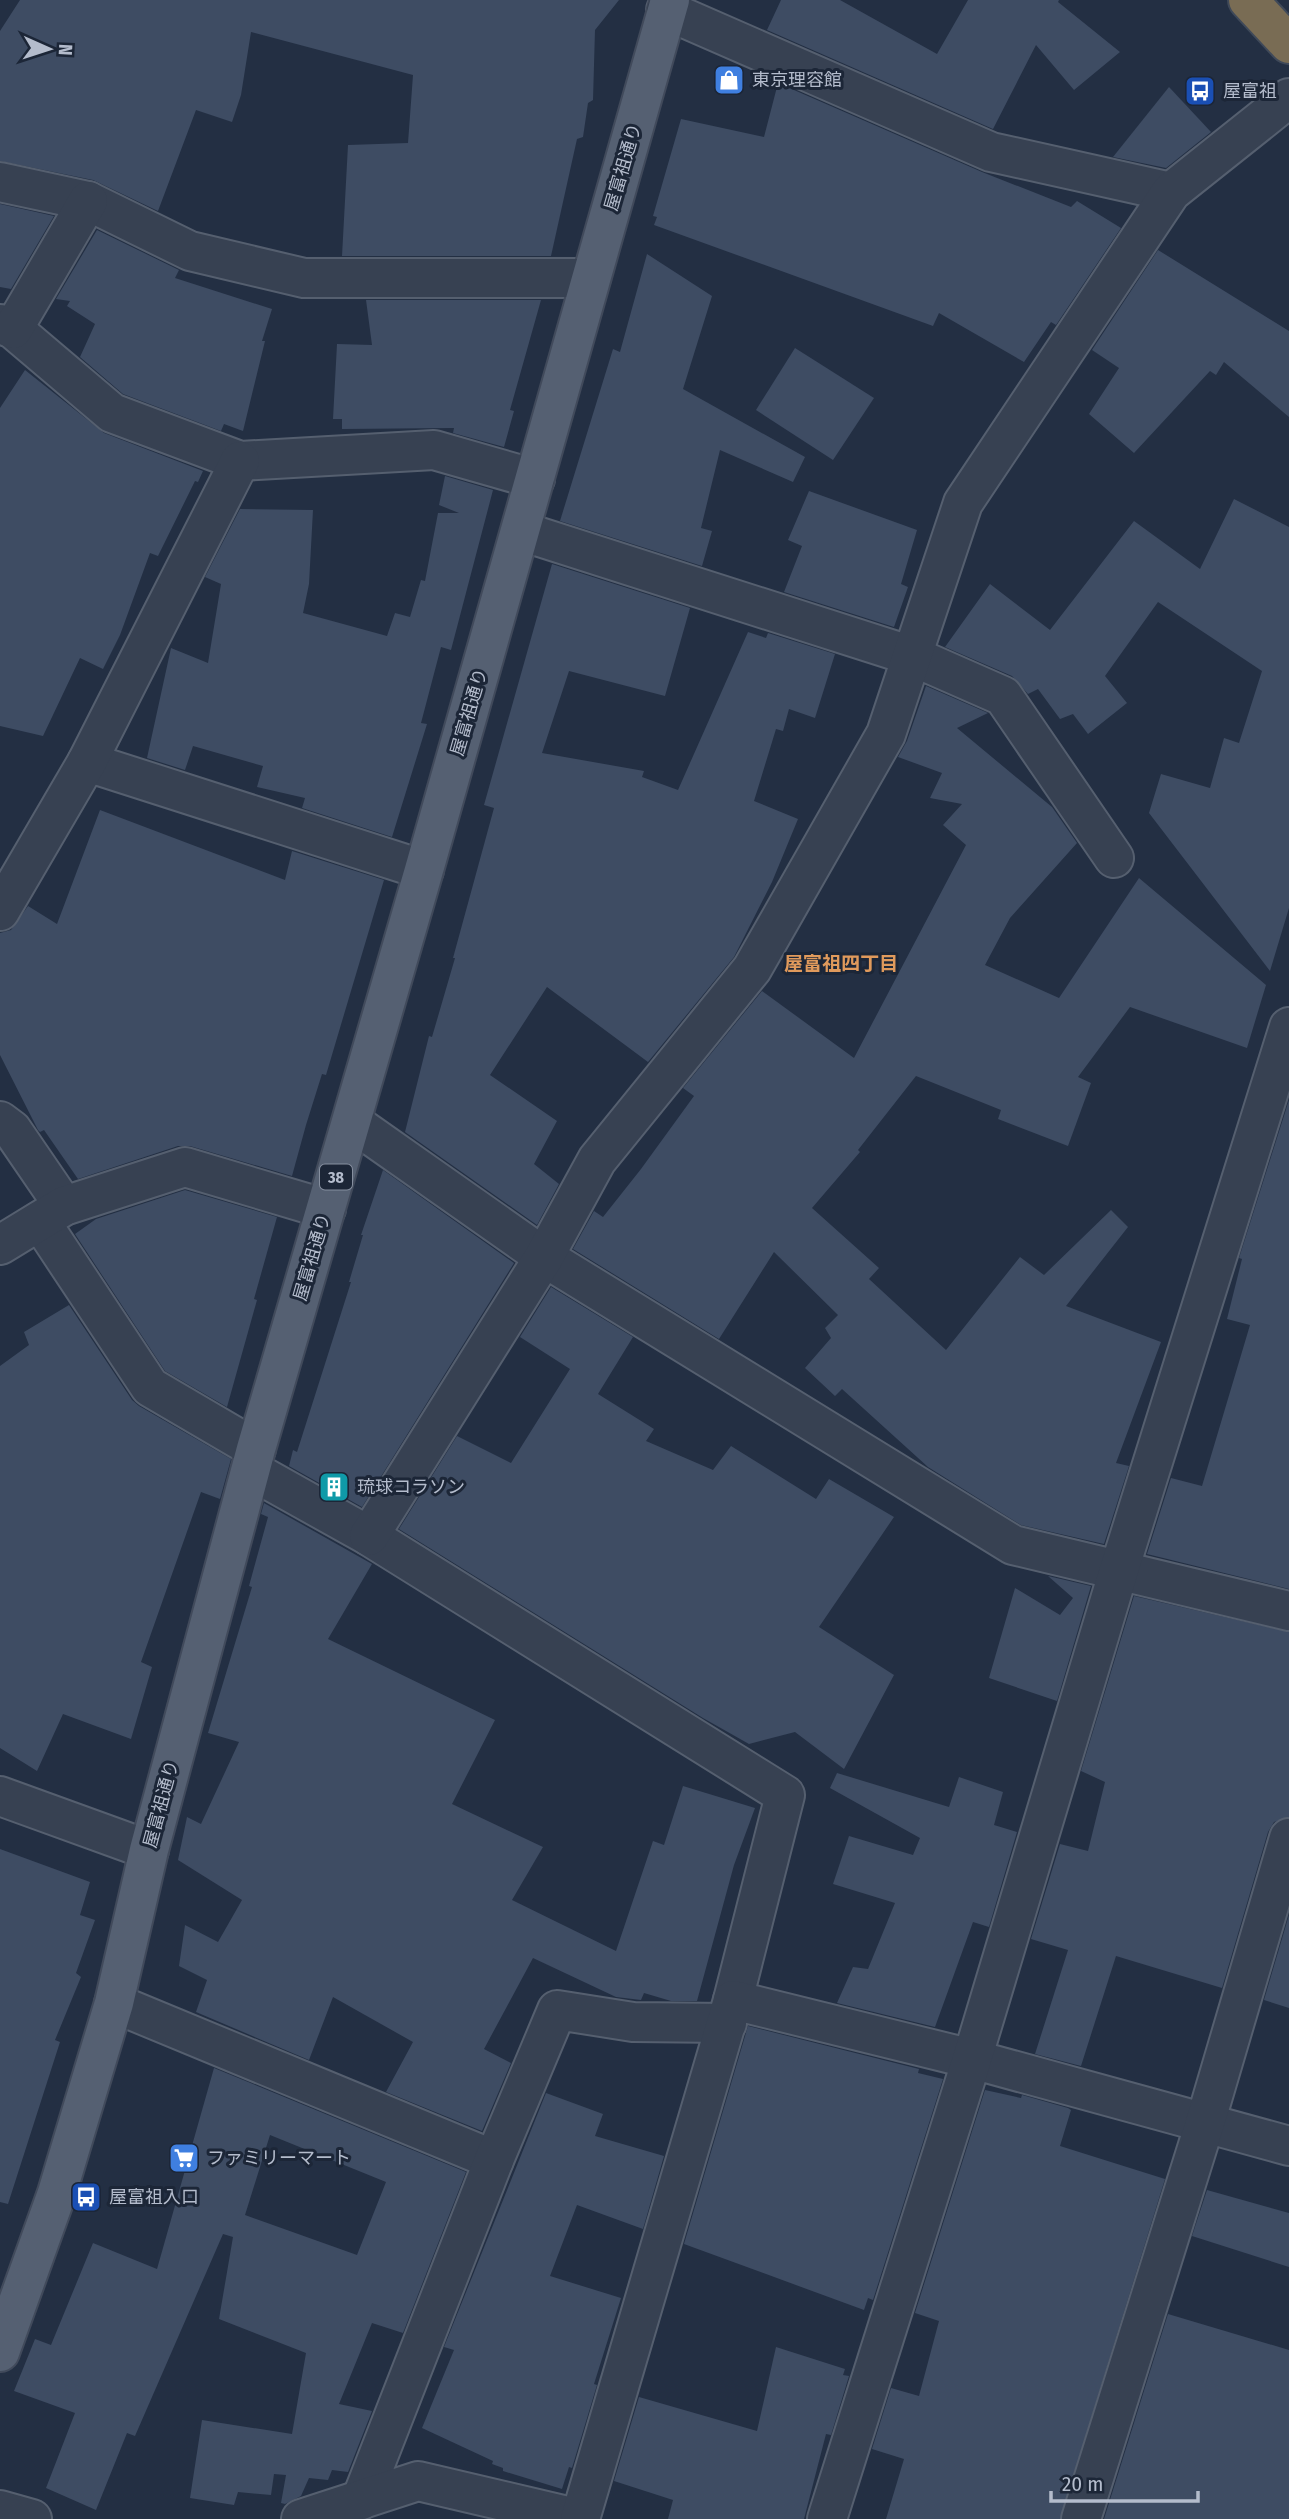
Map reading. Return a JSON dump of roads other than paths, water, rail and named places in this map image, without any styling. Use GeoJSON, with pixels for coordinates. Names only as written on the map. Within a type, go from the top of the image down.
{"type":"FeatureCollection","features":[{"type":"Feature","properties":{"kind":"highway"},"geometry":{"type":"LineString","coordinates":[[1248,0],[1289,44]]}},
{"type":"Feature","properties":{"kind":"main road","name":"屋富祖通り"},"geometry":{"type":"LineString","coordinates":[[0,2352],[57,2193],[114,2003],[149,1850],[253,1459],[521,531],[668,5]]}},
{"type":"Feature","properties":{"kind":"street"},"geometry":{"type":"LineString","coordinates":[[668,5],[991,152],[1171,192]]}},
{"type":"Feature","properties":{"kind":"street"},"geometry":{"type":"LineString","coordinates":[[369,1536],[544,1257],[597,1160],[752,969],[886,734],[963,503],[1171,192],[1289,98]]}},
{"type":"Feature","properties":{"kind":"street"},"geometry":{"type":"LineString","coordinates":[[0,181],[88,201],[190,251],[304,278],[592,278]]}},
{"type":"Feature","properties":{"kind":"street"},"geometry":{"type":"LineString","coordinates":[[88,201],[6,327],[112,413],[240,461],[434,450],[535,479]]}},
{"type":"Feature","properties":{"kind":"street"},"geometry":{"type":"LineString","coordinates":[[0,911],[87,762],[240,461]]}},
{"type":"Feature","properties":{"kind":"street"},"geometry":{"type":"LineString","coordinates":[[521,531],[912,656],[1003,696],[1114,858]]}},
{"type":"Feature","properties":{"kind":"street"},"geometry":{"type":"LineString","coordinates":[[87,762],[424,870]]}},
{"type":"Feature","properties":{"kind":"street"},"geometry":{"type":"LineString","coordinates":[[828,2519],[972,2059],[1119,1570],[1283,1072],[1289,1027]]}},
{"type":"Feature","properties":{"kind":"street"},"geometry":{"type":"LineString","coordinates":[[0,1121],[12,1130],[52,1213],[150,1387],[369,1536],[785,1795],[730,2012],[580,2519],[418,2481],[300,2519]]}},
{"type":"Feature","properties":{"kind":"street"},"geometry":{"type":"LineString","coordinates":[[352,1122],[544,1257],[1013,1545],[1289,1611]]}},
{"type":"Feature","properties":{"kind":"street"},"geometry":{"type":"LineString","coordinates":[[0,1245],[52,1213],[186,1167],[326,1209]]}},
{"type":"Feature","properties":{"kind":"street"},"geometry":{"type":"LineString","coordinates":[[0,1796],[149,1850]]}},
{"type":"Feature","properties":{"kind":"street"},"geometry":{"type":"LineString","coordinates":[[1081,2519],[1205,2123],[1289,1838]]}},
{"type":"Feature","properties":{"kind":"street"},"geometry":{"type":"LineString","coordinates":[[114,2003],[494,2160]]}},
{"type":"Feature","properties":{"kind":"street"},"geometry":{"type":"LineString","coordinates":[[361,2500],[494,2160],[557,2010],[633,2022],[730,2012],[972,2059],[1289,2146]]}},
{"type":"Feature","properties":{"kind":"street"},"geometry":{"type":"LineString","coordinates":[[0,2510],[32,2519]]}},
{"type":"Feature","properties":{"kind":"place","name":"東京理容館"},"geometry":{"type":"Point","coordinates":[729,80]}},
{"type":"Feature","properties":{"kind":"place","name":"屋富祖"},"geometry":{"type":"Point","coordinates":[1200,91]}},
{"type":"Feature","properties":{"kind":"place","name":"琉球コラソン"},"geometry":{"type":"Point","coordinates":[334,1487]}},
{"type":"Feature","properties":{"kind":"place","name":"ファミリーマート"},"geometry":{"type":"Point","coordinates":[184,2158]}},
{"type":"Feature","properties":{"kind":"place","name":"屋富祖入口"},"geometry":{"type":"Point","coordinates":[86,2197]}},
{"type":"Feature","properties":{"kind":"district","name":"屋富祖四丁目"},"geometry":{"type":"Point","coordinates":[841,963]}}]}
